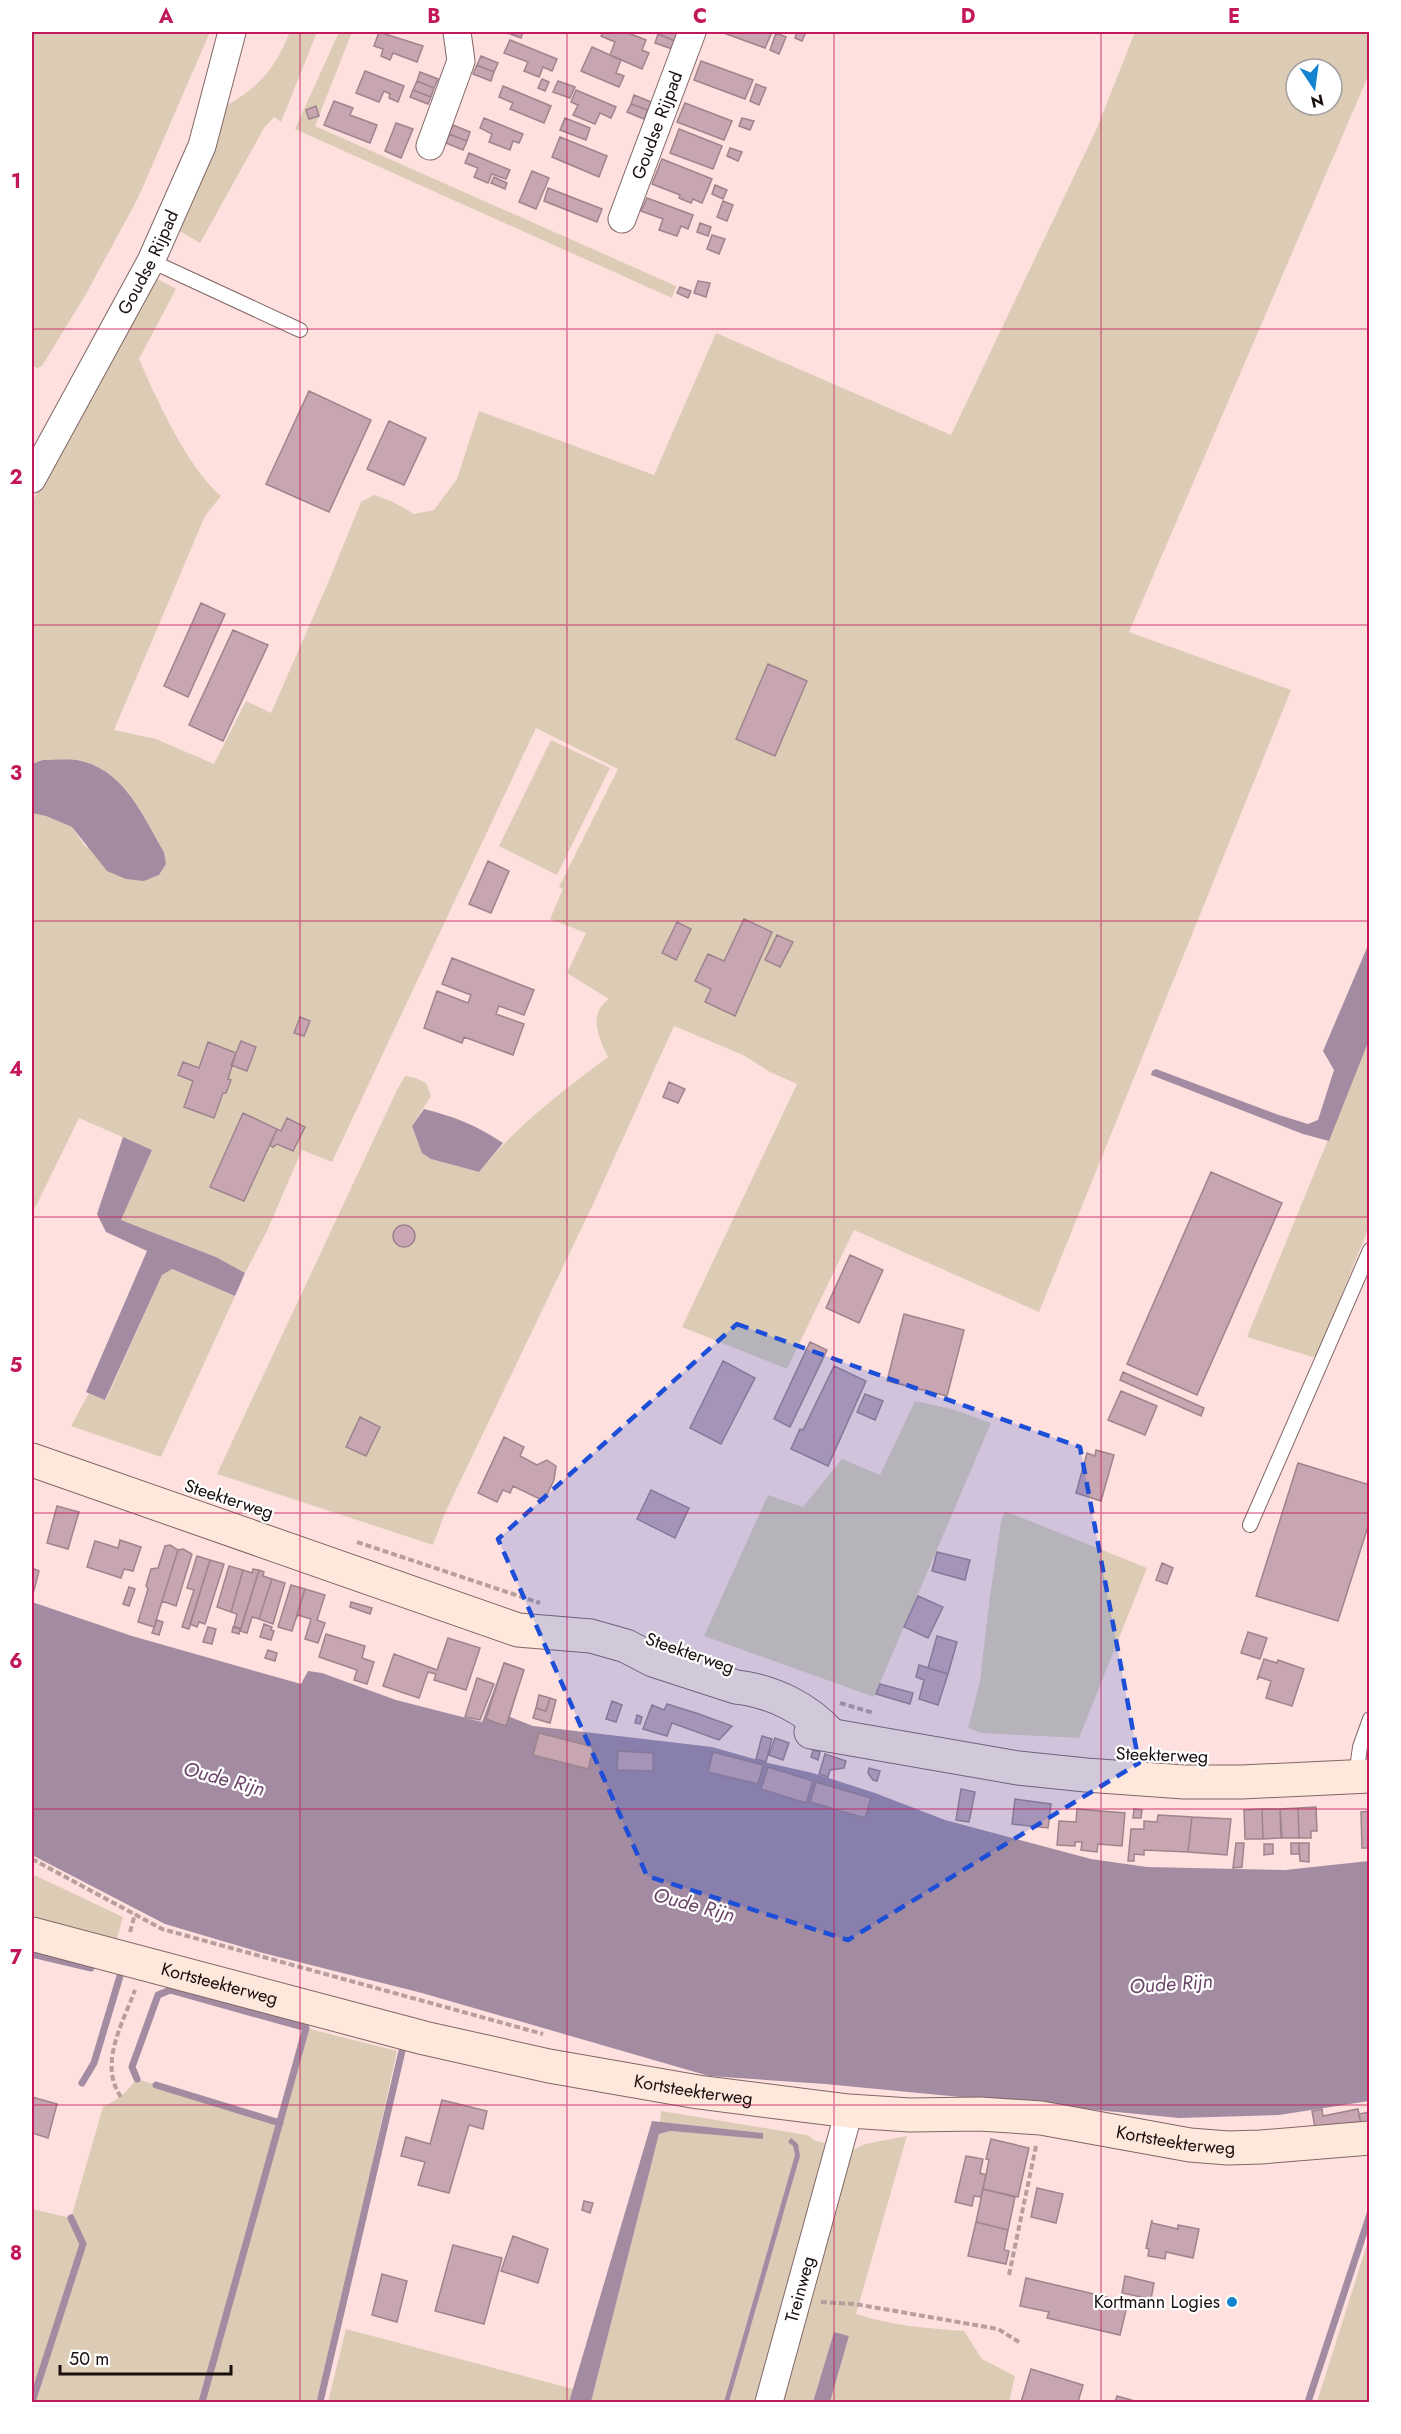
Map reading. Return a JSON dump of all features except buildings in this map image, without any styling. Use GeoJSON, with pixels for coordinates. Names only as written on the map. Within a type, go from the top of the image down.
{"type":"FeatureCollection","features":[{"type":"Feature","properties":{"kind":"main road","name":"Steekterweg"},"geometry":{"type":"LineString","coordinates":[[32,1460],[518,1630],[539,1645],[575,1656],[623,1661],[653,1660],[736,1687],[782,1699],[818,1720],[831,1735],[1018,1768],[1097,1776],[1184,1782],[1242,1782],[1363,1776]]}},
{"type":"Feature","properties":{"kind":"main road","name":"Kortsteekterweg"},"geometry":{"type":"LineString","coordinates":[[32,1934],[424,2038],[549,2066],[698,2092],[849,2111],[1041,2118],[1190,2145],[1228,2148],[1261,2148],[1370,2138]]}},
{"type":"Feature","properties":{"kind":"street","name":"Goudse Rijpad"},"geometry":{"type":"LineString","coordinates":[[32,479],[151,261],[202,146],[232,32]]}},
{"type":"Feature","properties":{"kind":"street"},"geometry":{"type":"LineString","coordinates":[[430,146],[461,61],[456,32]]}},
{"type":"Feature","properties":{"kind":"street","name":"Goudse Rijpad"},"geometry":{"type":"LineString","coordinates":[[622,219],[692,32]]}},
{"type":"Feature","properties":{"kind":"street","name":"Treinweg"},"geometry":{"type":"LineString","coordinates":[[769,2403],[849,2111]]}},
{"type":"Feature","properties":{"kind":"lane"},"geometry":{"type":"LineString","coordinates":[[151,261],[300,330]]}},
{"type":"Feature","properties":{"kind":"lane"},"geometry":{"type":"LineString","coordinates":[[1250,1525],[1370,1250]]}},
{"type":"Feature","properties":{"kind":"lane"},"geometry":{"type":"LineString","coordinates":[[1363,1776],[1360,1747],[1370,1719]]}},
{"type":"Feature","properties":{"kind":"path"},"geometry":{"type":"LineString","coordinates":[[353,1540],[551,1606]]}},
{"type":"Feature","properties":{"kind":"path"},"geometry":{"type":"LineString","coordinates":[[835,1702],[880,1714]]}},
{"type":"Feature","properties":{"kind":"path"},"geometry":{"type":"LineString","coordinates":[[32,1859],[162,1929],[548,2035]]}},
{"type":"Feature","properties":{"kind":"path"},"geometry":{"type":"LineString","coordinates":[[121,2097],[115,2088],[111,2073],[111,2058],[145,1965]]}},
{"type":"Feature","properties":{"kind":"path"},"geometry":{"type":"LineString","coordinates":[[1009,2275],[1041,2118]]}},
{"type":"Feature","properties":{"kind":"path"},"geometry":{"type":"LineString","coordinates":[[797,2301],[855,2304],[998,2329],[1019,2342]]}},
{"type":"Feature","properties":{"kind":"highlighted area"},"geometry":{"type":"Polygon","coordinates":[[[737,1324],[1080,1447],[1139,1763],[848,1940],[647,1876],[498,1539],[737,1324]]]}},
{"type":"Feature","properties":{"kind":"shaded area"},"geometry":{"type":"Polygon","coordinates":[[[32,32],[210,32],[138,198],[86,294],[42,366],[37,368],[32,365],[32,32]]]}},
{"type":"Feature","properties":{"kind":"shaded area"},"geometry":{"type":"Polygon","coordinates":[[[290,32],[317,32],[281,122],[274,117],[264,128],[200,243],[180,231],[222,108],[246,93],[264,77],[278,57],[290,32]]]}},
{"type":"Feature","properties":{"kind":"shaded area"},"geometry":{"type":"Polygon","coordinates":[[[339,32],[352,32],[315,126],[676,286],[672,298],[295,129],[339,32]]]}},
{"type":"Feature","properties":{"kind":"shaded area"},"geometry":{"type":"Polygon","coordinates":[[[1135,32],[1369,32],[1369,74],[1129,632],[1291,690],[1039,1312],[854,1230],[787,1369],[682,1327],[797,1084],[770,1072],[743,1055],[674,1026],[596,1198],[444,1515],[433,1545],[217,1474],[405,1076],[426,1083],[431,1096],[412,1126],[422,1152],[431,1159],[479,1172],[524,1125],[608,1057],[601,1042],[597,1019],[602,1005],[609,999],[567,973],[586,933],[550,919],[563,889],[559,887],[618,769],[536,728],[332,1162],[302,1150],[267,1231],[245,1273],[216,1257],[121,1220],[152,1150],[79,1118],[32,1214],[32,813],[72,827],[85,846],[144,881],[159,875],[166,864],[164,852],[146,820],[126,790],[114,778],[84,762],[55,760],[32,764],[32,502],[154,277],[176,289],[139,359],[185,451],[208,483],[221,496],[205,516],[114,730],[156,739],[214,764],[246,701],[271,713],[361,502],[374,495],[393,502],[414,514],[434,510],[457,479],[479,411],[654,475],[716,333],[951,435],[1097,128],[1135,32]]]}},
{"type":"Feature","properties":{"kind":"shaded area"},"geometry":{"type":"Polygon","coordinates":[[[551,740],[610,768],[557,875],[499,846],[551,740]]]}},
{"type":"Feature","properties":{"kind":"shaded area"},"geometry":{"type":"Polygon","coordinates":[[[1369,1040],[1369,1227],[1316,1358],[1247,1337],[1369,1040]]]}},
{"type":"Feature","properties":{"kind":"shaded area"},"geometry":{"type":"Polygon","coordinates":[[[171,1269],[235,1296],[161,1457],[71,1426],[89,1393],[106,1400],[162,1275],[171,1269]]]}},
{"type":"Feature","properties":{"kind":"shaded area"},"geometry":{"type":"Polygon","coordinates":[[[915,1401],[952,1409],[991,1423],[874,1697],[704,1636],[768,1495],[803,1507],[842,1459],[880,1475],[915,1401]]]}},
{"type":"Feature","properties":{"kind":"shaded area"},"geometry":{"type":"Polygon","coordinates":[[[1005,1511],[1147,1568],[1079,1738],[981,1733],[968,1728],[980,1681],[990,1596],[1001,1522],[1005,1511]]]}},
{"type":"Feature","properties":{"kind":"shaded area"},"geometry":{"type":"Polygon","coordinates":[[[32,1874],[123,1917],[115,1946],[32,1924],[32,1874]]]}},
{"type":"Feature","properties":{"kind":"shaded area"},"geometry":{"type":"Polygon","coordinates":[[[306,2028],[397,2051],[336,2326],[316,2402],[204,2402],[254,2214],[201,2402],[32,2402],[32,2209],[71,2218],[103,2107],[121,2097],[137,2079],[279,2123],[306,2028]]]}},
{"type":"Feature","properties":{"kind":"shaded area"},"geometry":{"type":"Polygon","coordinates":[[[661,2111],[807,2135],[816,2141],[853,2150],[865,2144],[907,2136],[856,2314],[896,2324],[964,2331],[982,2359],[1015,2376],[1009,2402],[830,2402],[849,2336],[834,2332],[813,2402],[729,2402],[800,2156],[793,2146],[795,2155],[724,2402],[591,2402],[659,2134],[670,2131],[763,2138],[763,2133],[660,2122],[661,2111]]]}},
{"type":"Feature","properties":{"kind":"shaded area"},"geometry":{"type":"Polygon","coordinates":[[[1369,2238],[1369,2402],[1317,2402],[1369,2238]]]}},
{"type":"Feature","properties":{"kind":"shaded area"},"geometry":{"type":"Polygon","coordinates":[[[346,2329],[573,2389],[569,2402],[328,2402],[346,2329]]]}},
{"type":"Feature","properties":{"kind":"water"},"geometry":{"type":"Polygon","coordinates":[[[43,760],[76,760],[93,765],[119,783],[130,795],[164,852],[166,864],[159,875],[144,881],[126,879],[107,871],[72,827],[32,813],[32,764],[43,760]]]}},
{"type":"Feature","properties":{"kind":"water"},"geometry":{"type":"Polygon","coordinates":[[[1369,943],[1369,1040],[1329,1141],[1303,1134],[1151,1075],[1156,1069],[1279,1115],[1308,1124],[1318,1120],[1334,1070],[1323,1051],[1369,943]]]}},
{"type":"Feature","properties":{"kind":"water"},"geometry":{"type":"Polygon","coordinates":[[[424,1109],[465,1122],[503,1143],[479,1172],[431,1159],[422,1153],[412,1126],[424,1109]]]}},
{"type":"Feature","properties":{"kind":"water"},"geometry":{"type":"Polygon","coordinates":[[[123,1137],[152,1150],[121,1220],[216,1257],[245,1273],[235,1296],[172,1269],[162,1275],[105,1400],[86,1392],[147,1251],[106,1232],[97,1214],[123,1137]]]}},
{"type":"Feature","properties":{"kind":"water","name":"Oude Rijn"},"geometry":{"type":"Polygon","coordinates":[[[32,1602],[132,1636],[301,1684],[308,1671],[322,1673],[396,1700],[482,1722],[504,1662],[524,1669],[510,1717],[533,1726],[712,1747],[813,1773],[875,1793],[945,1820],[1091,1859],[1147,1867],[1285,1870],[1369,1861],[1369,2101],[1279,2115],[1179,2118],[825,2084],[709,2076],[422,1993],[259,1952],[165,1924],[32,1855],[32,1602]]]}},
{"type":"Feature","properties":{"kind":"water"},"geometry":{"type":"Polygon","coordinates":[[[652,2121],[763,2133],[763,2139],[670,2131],[659,2134],[591,2402],[569,2402],[652,2121]]]}},
{"type":"Feature","properties":{"kind":"water"},"geometry":{"type":"Polygon","coordinates":[[[791,2138],[798,2144],[800,2156],[729,2402],[724,2402],[795,2155],[793,2146],[788,2142],[791,2138]]]}},
{"type":"Feature","properties":{"kind":"water"},"geometry":{"type":"Polygon","coordinates":[[[834,2332],[849,2336],[830,2402],[813,2402],[834,2332]]]}},
{"type":"Feature","properties":{"kind":"waterway"},"geometry":{"type":"LineString","coordinates":[[32,1954],[91,1968]]}},
{"type":"Feature","properties":{"kind":"waterway"},"geometry":{"type":"LineString","coordinates":[[82,2083],[94,2063],[120,1976]]}},
{"type":"Feature","properties":{"kind":"waterway"},"geometry":{"type":"LineString","coordinates":[[137,2079],[132,2067],[158,1995],[170,1990],[306,2028],[202,2402]]}},
{"type":"Feature","properties":{"kind":"waterway"},"geometry":{"type":"LineString","coordinates":[[320,2402],[402,2051]]}},
{"type":"Feature","properties":{"kind":"waterway"},"geometry":{"type":"LineString","coordinates":[[156,2085],[280,2123]]}},
{"type":"Feature","properties":{"kind":"waterway"},"geometry":{"type":"LineString","coordinates":[[1308,2402],[1370,2214]]}},
{"type":"Feature","properties":{"kind":"waterway"},"geometry":{"type":"LineString","coordinates":[[32,2402],[83,2244],[71,2218]]}},
{"type":"Feature","properties":{"kind":"place","name":"Kortmann Logies"},"geometry":{"type":"Point","coordinates":[1232,2302]}}]}
